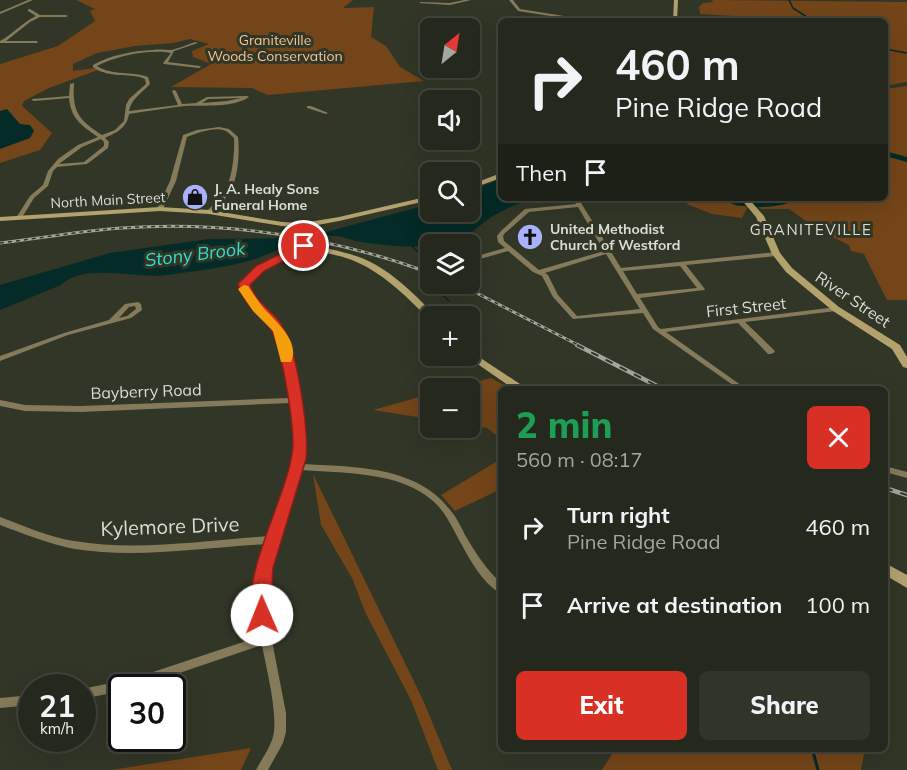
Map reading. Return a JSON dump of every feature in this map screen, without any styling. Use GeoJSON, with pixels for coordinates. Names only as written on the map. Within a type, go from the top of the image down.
{"type":"FeatureCollection","features":[{"type":"Feature","properties":{"kind":"main road"},"geometry":{"type":"LineString","coordinates":[[675,18],[676,0]]}},
{"type":"Feature","properties":{"kind":"main road"},"geometry":{"type":"LineString","coordinates":[[480,183],[498,176]]}},
{"type":"Feature","properties":{"kind":"main road","name":"North Main Street"},"geometry":{"type":"LineString","coordinates":[[0,219],[160,209],[209,212],[282,224],[303,225],[420,200]]}},
{"type":"Feature","properties":{"kind":"main road","name":"River Street"},"geometry":{"type":"LineString","coordinates":[[748,202],[762,220],[776,254],[795,275],[836,309],[896,347],[907,365]]}},
{"type":"Feature","properties":{"kind":"main road"},"geometry":{"type":"LineString","coordinates":[[303,225],[302,242],[350,257],[369,266],[402,286],[421,306]]}},
{"type":"Feature","properties":{"kind":"main road"},"geometry":{"type":"LineString","coordinates":[[480,361],[516,386]]}},
{"type":"Feature","properties":{"kind":"main road"},"geometry":{"type":"LineString","coordinates":[[888,570],[907,582]]}},
{"type":"Feature","properties":{"kind":"street"},"geometry":{"type":"LineString","coordinates":[[0,13],[31,0]]}},
{"type":"Feature","properties":{"kind":"street"},"geometry":{"type":"LineString","coordinates":[[421,3],[450,4],[469,0]]}},
{"type":"Feature","properties":{"kind":"street"},"geometry":{"type":"LineString","coordinates":[[511,0],[519,10],[566,18]]}},
{"type":"Feature","properties":{"kind":"street"},"geometry":{"type":"LineString","coordinates":[[29,10],[39,16]]}},
{"type":"Feature","properties":{"kind":"street"},"geometry":{"type":"LineString","coordinates":[[2,42],[27,21],[39,16],[66,16]]}},
{"type":"Feature","properties":{"kind":"street"},"geometry":{"type":"LineString","coordinates":[[2,42],[37,42]]}},
{"type":"Feature","properties":{"kind":"street"},"geometry":{"type":"LineString","coordinates":[[19,218],[32,197],[45,186],[51,171],[74,149],[103,138],[122,127],[128,113],[128,105],[148,84],[148,80],[136,74],[106,72],[94,66],[103,61],[152,50],[171,51],[196,43]]}},
{"type":"Feature","properties":{"kind":"street"},"geometry":{"type":"LineString","coordinates":[[171,51],[173,53],[165,63],[199,67]]}},
{"type":"Feature","properties":{"kind":"street"},"geometry":{"type":"LineString","coordinates":[[55,166],[85,163],[106,147],[107,142],[103,138],[81,123],[70,97],[72,84]]}},
{"type":"Feature","properties":{"kind":"street"},"geometry":{"type":"LineString","coordinates":[[174,91],[180,105]]}},
{"type":"Feature","properties":{"kind":"street"},"geometry":{"type":"LineString","coordinates":[[34,100],[70,97]]}},
{"type":"Feature","properties":{"kind":"street"},"geometry":{"type":"LineString","coordinates":[[128,113],[180,105],[197,104],[241,100],[247,97],[207,98],[197,104]]}},
{"type":"Feature","properties":{"kind":"street"},"geometry":{"type":"LineString","coordinates":[[309,107],[326,113]]}},
{"type":"Feature","properties":{"kind":"street"},"geometry":{"type":"LineString","coordinates":[[160,209],[173,181],[185,136],[199,130],[225,129],[235,134],[238,141],[233,177],[226,194],[209,212]]}},
{"type":"Feature","properties":{"kind":"street"},"geometry":{"type":"LineString","coordinates":[[645,310],[575,318],[555,296],[545,275],[535,271],[509,249],[501,242],[500,236],[524,211],[577,202],[659,331],[738,386]]}},
{"type":"Feature","properties":{"kind":"street"},"geometry":{"type":"LineString","coordinates":[[262,770],[277,743],[280,732],[278,694],[262,615],[261,585],[296,467],[300,444],[283,339],[275,324],[257,309],[247,295],[244,284],[260,268],[302,242]]}},
{"type":"Feature","properties":{"kind":"street"},"geometry":{"type":"LineString","coordinates":[[480,257],[509,249]]}},
{"type":"Feature","properties":{"kind":"street"},"geometry":{"type":"LineString","coordinates":[[540,272],[607,252]]}},
{"type":"Feature","properties":{"kind":"street"},"geometry":{"type":"LineString","coordinates":[[619,270],[776,254]]}},
{"type":"Feature","properties":{"kind":"street"},"geometry":{"type":"LineString","coordinates":[[637,296],[702,289],[682,264]]}},
{"type":"Feature","properties":{"kind":"street","name":"First Street"},"geometry":{"type":"LineString","coordinates":[[659,331],[836,309]]}},
{"type":"Feature","properties":{"kind":"street"},"geometry":{"type":"LineString","coordinates":[[0,359],[34,345],[112,321]]}},
{"type":"Feature","properties":{"kind":"street"},"geometry":{"type":"LineString","coordinates":[[741,322],[771,352]]}},
{"type":"Feature","properties":{"kind":"street","name":"Bayberry Road"},"geometry":{"type":"LineString","coordinates":[[0,403],[25,408],[81,409],[293,400]]}},
{"type":"Feature","properties":{"kind":"street"},"geometry":{"type":"LineString","coordinates":[[296,467],[370,472],[400,479],[424,492],[444,507],[482,570],[498,586]]}},
{"type":"Feature","properties":{"kind":"street"},"geometry":{"type":"LineString","coordinates":[[888,470],[907,475]]}},
{"type":"Feature","properties":{"kind":"street","name":"Kylemore Drive"},"geometry":{"type":"LineString","coordinates":[[0,522],[43,537],[97,547],[147,547],[273,540]]}},
{"type":"Feature","properties":{"kind":"street"},"geometry":{"type":"LineString","coordinates":[[96,691],[135,683],[267,639]]}},
{"type":"Feature","properties":{"kind":"street"},"geometry":{"type":"LineString","coordinates":[[0,703],[18,701]]}},
{"type":"Feature","properties":{"kind":"green space","name":"Graniteville Woods Conservation"},"geometry":{"type":"Polygon","coordinates":[[[76,0],[353,0],[343,8],[374,7],[371,37],[386,46],[400,67],[424,81],[268,95],[252,88],[171,87],[211,64],[193,57],[192,51],[209,44],[190,39],[97,53],[73,64],[73,71],[95,68],[98,70],[49,88],[24,101],[22,106],[52,133],[40,150],[0,163],[0,64],[58,46],[95,21],[90,11],[95,9],[76,0]]]}},
{"type":"Feature","properties":{"kind":"green space"},"geometry":{"type":"Polygon","coordinates":[[[712,0],[907,2],[907,82],[888,85],[888,18],[735,18],[734,16],[700,14],[699,7],[703,3],[713,2],[712,0]]]}},
{"type":"Feature","properties":{"kind":"green space"},"geometry":{"type":"Polygon","coordinates":[[[907,86],[907,300],[887,300],[864,254],[851,251],[849,245],[820,231],[789,209],[761,209],[751,201],[888,201],[888,89],[907,86]]]}},
{"type":"Feature","properties":{"kind":"green space"},"geometry":{"type":"Polygon","coordinates":[[[688,201],[728,201],[737,206],[748,206],[742,218],[712,214],[687,204],[688,201]]]}},
{"type":"Feature","properties":{"kind":"green space"},"geometry":{"type":"Polygon","coordinates":[[[491,378],[505,386],[498,386],[498,437],[487,428],[480,427],[480,381],[491,378]]]}},
{"type":"Feature","properties":{"kind":"green space"},"geometry":{"type":"Polygon","coordinates":[[[420,397],[420,417],[373,410],[420,397]]]}},
{"type":"Feature","properties":{"kind":"green space"},"geometry":{"type":"Polygon","coordinates":[[[498,461],[498,490],[455,511],[441,495],[498,461]]]}},
{"type":"Feature","properties":{"kind":"green space"},"geometry":{"type":"Polygon","coordinates":[[[313,474],[423,700],[452,770],[438,770],[411,700],[366,614],[352,578],[321,525],[313,474]]]}},
{"type":"Feature","properties":{"kind":"green space"},"geometry":{"type":"Polygon","coordinates":[[[251,748],[241,770],[111,770],[251,748]]]}},
{"type":"Feature","properties":{"kind":"green space"},"geometry":{"type":"Polygon","coordinates":[[[613,752],[864,752],[861,770],[602,770],[613,752]]]}},
{"type":"Feature","properties":{"kind":"water"},"geometry":{"type":"Polygon","coordinates":[[[7,109],[20,124],[30,125],[34,131],[30,138],[0,149],[0,111],[7,109]]]}},
{"type":"Feature","properties":{"kind":"water"},"geometry":{"type":"Polygon","coordinates":[[[498,180],[498,201],[527,201],[493,216],[469,234],[420,234],[420,246],[395,246],[326,236],[252,260],[210,269],[155,276],[83,274],[0,310],[0,285],[110,253],[209,239],[304,238],[420,207],[420,222],[480,222],[480,187],[498,180]]]}},
{"type":"Feature","properties":{"kind":"waterway"},"geometry":{"type":"LineString","coordinates":[[789,0],[793,8],[808,18]]}},
{"type":"Feature","properties":{"kind":"waterway"},"geometry":{"type":"LineString","coordinates":[[888,50],[907,53]]}},
{"type":"Feature","properties":{"kind":"waterway","name":"Stony Brook"},"geometry":{"type":"LineString","coordinates":[[888,154],[907,160]]}},
{"type":"Feature","properties":{"kind":"waterway","name":"Stony Brook"},"geometry":{"type":"LineString","coordinates":[[736,201],[759,204],[786,201]]}},
{"type":"Feature","properties":{"kind":"waterway"},"geometry":{"type":"LineString","coordinates":[[411,245],[420,254]]}},
{"type":"Feature","properties":{"kind":"waterway"},"geometry":{"type":"LineString","coordinates":[[442,294],[449,301]]}},
{"type":"Feature","properties":{"kind":"waterway"},"geometry":{"type":"LineString","coordinates":[[813,752],[818,770]]}},
{"type":"Feature","properties":{"kind":"railway"},"geometry":{"type":"LineString","coordinates":[[0,243],[122,228],[162,226],[240,229],[355,249],[420,270]]}},
{"type":"Feature","properties":{"kind":"railway"},"geometry":{"type":"LineString","coordinates":[[479,294],[580,346]]}},
{"type":"Feature","properties":{"kind":"railway"},"geometry":{"type":"LineString","coordinates":[[577,345],[657,386]]}},
{"type":"Feature","properties":{"kind":"railway"},"geometry":{"type":"LineString","coordinates":[[888,489],[907,495]]}},
{"type":"Feature","properties":{"kind":"slow traffic"},"geometry":{"type":"LineString","coordinates":[[244,289],[257,309],[267,316],[279,330],[286,349],[286,359]]}},
{"type":"Feature","properties":{"kind":"place","name":"J. A. Healy Sons Funeral Home"},"geometry":{"type":"Point","coordinates":[195,197]}},
{"type":"Feature","properties":{"kind":"place","name":"United Methodist Church of Westford"},"geometry":{"type":"Point","coordinates":[530,237]}},
{"type":"Feature","properties":{"kind":"district","name":"GRANITEVILLE"},"geometry":{"type":"Point","coordinates":[811,229]}},
{"type":"Feature","properties":{"kind":"route"},"geometry":{"type":"LineString","coordinates":[[262,615],[261,585],[299,459],[300,444],[283,339],[275,324],[257,309],[247,295],[244,284],[260,268],[304,246]]}}]}
